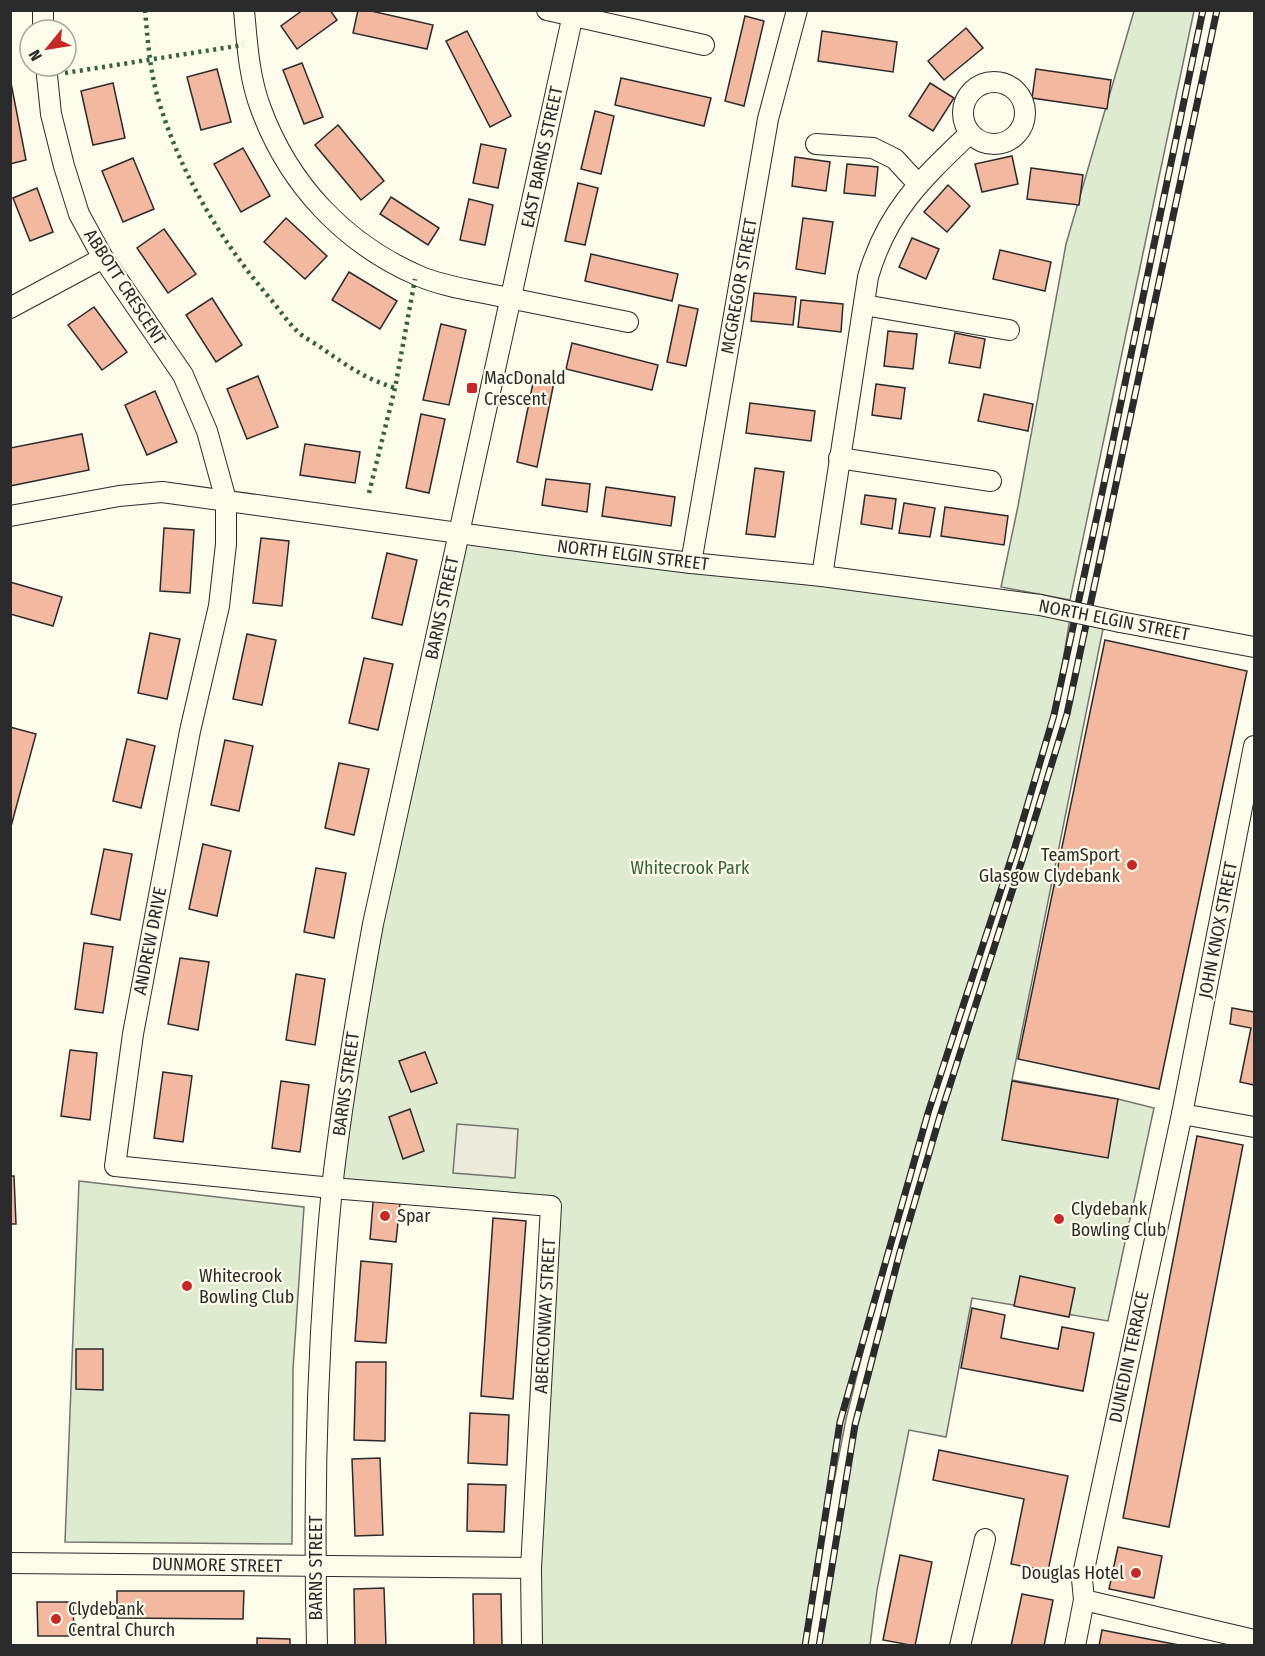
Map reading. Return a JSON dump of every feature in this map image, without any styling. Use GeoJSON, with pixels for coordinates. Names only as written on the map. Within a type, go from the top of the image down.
{"type":"FeatureCollection","features":[{"type":"Feature","properties":{"kind":"street"},"geometry":{"type":"LineString","coordinates":[[244,10],[248,55],[260,107],[274,140],[300,184],[334,221],[374,252],[420,277],[628,322]]}},
{"type":"Feature","properties":{"kind":"street"},"geometry":{"type":"LineString","coordinates":[[547,10],[574,13],[704,45]]}},
{"type":"Feature","properties":{"kind":"street","name":"MCGREGOR STREET"},"geometry":{"type":"LineString","coordinates":[[691,563],[768,119],[797,10]]}},
{"type":"Feature","properties":{"kind":"street","name":"EAST BARNS STREET"},"geometry":{"type":"LineString","coordinates":[[459,532],[574,13]]}},
{"type":"Feature","properties":{"kind":"street","name":"ABBOTT CRESCENT"},"geometry":{"type":"LineString","coordinates":[[47,78],[51,114],[79,214],[103,258],[183,375],[207,431],[226,500]]}},
{"type":"Feature","properties":{"kind":"street"},"geometry":{"type":"LineString","coordinates":[[822,576],[868,277],[875,252],[896,214],[918,184],[970,133]]}},
{"type":"Feature","properties":{"kind":"street"},"geometry":{"type":"LineString","coordinates":[[816,144],[873,148],[895,159],[918,184]]}},
{"type":"Feature","properties":{"kind":"street"},"geometry":{"type":"LineString","coordinates":[[10,308],[103,258]]}},
{"type":"Feature","properties":{"kind":"street"},"geometry":{"type":"LineString","coordinates":[[864,305],[1009,330]]}},
{"type":"Feature","properties":{"kind":"street"},"geometry":{"type":"LineString","coordinates":[[839,458],[991,482]]}},
{"type":"Feature","properties":{"kind":"street","name":"NORTH ELGIN STREET"},"geometry":{"type":"LineString","coordinates":[[10,516],[119,496],[162,492],[691,563],[822,576],[1040,605],[1254,647]]}},
{"type":"Feature","properties":{"kind":"street","name":"ANDREW DRIVE"},"geometry":{"type":"LineString","coordinates":[[226,500],[226,544],[219,606],[190,731],[135,1022],[115,1167],[332,1188]]}},
{"type":"Feature","properties":{"kind":"street","name":"BARNS STREET"},"geometry":{"type":"LineString","coordinates":[[317,1646],[315,1566],[319,1365],[332,1188],[348,1064],[372,924],[459,532]]}},
{"type":"Feature","properties":{"kind":"street","name":"JOHN KNOX STREET"},"geometry":{"type":"LineString","coordinates":[[1182,1114],[1254,746]]}},
{"type":"Feature","properties":{"kind":"street"},"geometry":{"type":"LineString","coordinates":[[1182,1114],[1254,1127]]}},
{"type":"Feature","properties":{"kind":"street","name":"DUNEDIN TERRACE"},"geometry":{"type":"LineString","coordinates":[[1075,1646],[1084,1600],[1082,1579],[1182,1114]]}},
{"type":"Feature","properties":{"kind":"street","name":"ABERCONWAY STREET"},"geometry":{"type":"LineString","coordinates":[[332,1188],[551,1206],[531,1568],[532,1646]]}},
{"type":"Feature","properties":{"kind":"street"},"geometry":{"type":"LineString","coordinates":[[960,1646],[985,1539]]}},
{"type":"Feature","properties":{"kind":"street","name":"DUNMORE STREET"},"geometry":{"type":"LineString","coordinates":[[10,1563],[531,1568]]}},
{"type":"Feature","properties":{"kind":"street"},"geometry":{"type":"LineString","coordinates":[[1084,1600],[1254,1640]]}},
{"type":"Feature","properties":{"kind":"green space"},"geometry":{"type":"Polygon","coordinates":[[[1134,11],[1194,11],[1070,600],[1001,587],[1066,244],[1134,11]]]}},
{"type":"Feature","properties":{"kind":"green space","name":"Whitecrook Park"},"geometry":{"type":"Polygon","coordinates":[[[459,533],[1071,612],[1054,715],[1015,847],[928,1113],[889,1247],[846,1419],[813,1590],[805,1645],[532,1645],[551,1206],[332,1188],[348,1064],[459,533]]]}},
{"type":"Feature","properties":{"kind":"green space"},"geometry":{"type":"Polygon","coordinates":[[[1087,615],[1105,619],[1012,1080],[1118,1099],[1154,1108],[1108,1321],[972,1298],[946,1437],[909,1430],[877,1590],[870,1645],[819,1646],[855,1425],[900,1252],[940,1116],[1067,715],[1087,615]]]}},
{"type":"Feature","properties":{"kind":"green space","name":"Whitecrook Bowling Club"},"geometry":{"type":"Polygon","coordinates":[[[79,1181],[304,1207],[293,1369],[292,1544],[65,1542],[79,1181]]]}},
{"type":"Feature","properties":{"kind":"shaded area"},"geometry":{"type":"Polygon","coordinates":[[[457,1124],[518,1129],[515,1178],[453,1173],[457,1124]]]}},
{"type":"Feature","properties":{"kind":"building"},"geometry":{"type":"Polygon","coordinates":[[[303,10],[330,10],[337,20],[297,49],[281,26],[303,10]]]}},
{"type":"Feature","properties":{"kind":"building"},"geometry":{"type":"Polygon","coordinates":[[[358,10],[433,25],[427,49],[353,33],[358,10]]]}},
{"type":"Feature","properties":{"kind":"building"},"geometry":{"type":"Polygon","coordinates":[[[745,16],[764,21],[744,106],[725,101],[745,16]]]}},
{"type":"Feature","properties":{"kind":"building"},"geometry":{"type":"Polygon","coordinates":[[[966,28],[983,48],[944,80],[928,61],[966,28]]]}},
{"type":"Feature","properties":{"kind":"building"},"geometry":{"type":"Polygon","coordinates":[[[467,31],[511,116],[490,127],[446,41],[467,31]]]}},
{"type":"Feature","properties":{"kind":"building"},"geometry":{"type":"Polygon","coordinates":[[[822,31],[897,42],[893,72],[818,61],[822,31]]]}},
{"type":"Feature","properties":{"kind":"building"},"geometry":{"type":"Polygon","coordinates":[[[302,63],[323,117],[304,124],[283,70],[302,63]]]}},
{"type":"Feature","properties":{"kind":"building"},"geometry":{"type":"Polygon","coordinates":[[[217,69],[231,122],[201,130],[187,77],[217,69]]]}},
{"type":"Feature","properties":{"kind":"building"},"geometry":{"type":"Polygon","coordinates":[[[1036,69],[1111,80],[1107,109],[1032,98],[1036,69]]]}},
{"type":"Feature","properties":{"kind":"building"},"geometry":{"type":"Polygon","coordinates":[[[621,78],[711,98],[704,126],[615,105],[621,78]]]}},
{"type":"Feature","properties":{"kind":"building"},"geometry":{"type":"Polygon","coordinates":[[[10,83],[26,160],[10,164],[10,83]]]}},
{"type":"Feature","properties":{"kind":"building"},"geometry":{"type":"Polygon","coordinates":[[[113,83],[125,138],[93,145],[81,91],[113,83]]]}},
{"type":"Feature","properties":{"kind":"building"},"geometry":{"type":"Polygon","coordinates":[[[930,83],[954,98],[933,131],[909,116],[930,83]]]}},
{"type":"Feature","properties":{"kind":"building"},"geometry":{"type":"Polygon","coordinates":[[[595,111],[614,116],[601,174],[581,169],[595,111]]]}},
{"type":"Feature","properties":{"kind":"building"},"geometry":{"type":"Polygon","coordinates":[[[338,125],[384,181],[361,200],[315,145],[338,125]]]}},
{"type":"Feature","properties":{"kind":"building"},"geometry":{"type":"Polygon","coordinates":[[[481,144],[506,149],[498,188],[473,183],[481,144]]]}},
{"type":"Feature","properties":{"kind":"building"},"geometry":{"type":"Polygon","coordinates":[[[243,148],[270,196],[241,212],[214,164],[243,148]]]}},
{"type":"Feature","properties":{"kind":"building"},"geometry":{"type":"Polygon","coordinates":[[[1012,156],[1018,184],[982,192],[975,164],[1012,156]]]}},
{"type":"Feature","properties":{"kind":"building"},"geometry":{"type":"Polygon","coordinates":[[[795,157],[830,162],[826,191],[792,186],[795,157]]]}},
{"type":"Feature","properties":{"kind":"building"},"geometry":{"type":"Polygon","coordinates":[[[133,158],[154,209],[123,222],[102,171],[133,158]]]}},
{"type":"Feature","properties":{"kind":"building"},"geometry":{"type":"Polygon","coordinates":[[[847,164],[878,167],[875,196],[844,193],[847,164]]]}},
{"type":"Feature","properties":{"kind":"building"},"geometry":{"type":"Polygon","coordinates":[[[1031,168],[1083,175],[1079,205],[1027,199],[1031,168]]]}},
{"type":"Feature","properties":{"kind":"building"},"geometry":{"type":"Polygon","coordinates":[[[578,183],[598,188],[585,245],[565,241],[578,183]]]}},
{"type":"Feature","properties":{"kind":"building"},"geometry":{"type":"Polygon","coordinates":[[[948,185],[970,206],[947,232],[924,212],[948,185]]]}},
{"type":"Feature","properties":{"kind":"building"},"geometry":{"type":"Polygon","coordinates":[[[37,188],[53,232],[30,241],[13,198],[37,188]]]}},
{"type":"Feature","properties":{"kind":"building"},"geometry":{"type":"Polygon","coordinates":[[[391,197],[439,228],[428,245],[380,214],[391,197]]]}},
{"type":"Feature","properties":{"kind":"building"},"geometry":{"type":"Polygon","coordinates":[[[469,199],[493,205],[485,245],[460,240],[469,199]]]}},
{"type":"Feature","properties":{"kind":"building"},"geometry":{"type":"Polygon","coordinates":[[[286,218],[327,256],[305,279],[264,242],[286,218]]]}},
{"type":"Feature","properties":{"kind":"building"},"geometry":{"type":"Polygon","coordinates":[[[803,218],[833,222],[825,274],[796,269],[803,218]]]}},
{"type":"Feature","properties":{"kind":"building"},"geometry":{"type":"Polygon","coordinates":[[[164,229],[196,274],[168,293],[137,248],[164,229]]]}},
{"type":"Feature","properties":{"kind":"building"},"geometry":{"type":"Polygon","coordinates":[[[912,238],[939,249],[926,279],[899,267],[912,238]]]}},
{"type":"Feature","properties":{"kind":"building"},"geometry":{"type":"Polygon","coordinates":[[[1000,250],[1051,262],[1045,291],[993,279],[1000,250]]]}},
{"type":"Feature","properties":{"kind":"building"},"geometry":{"type":"Polygon","coordinates":[[[591,254],[678,274],[672,301],[585,281],[591,254]]]}},
{"type":"Feature","properties":{"kind":"building"},"geometry":{"type":"Polygon","coordinates":[[[349,272],[397,301],[380,329],[332,300],[349,272]]]}},
{"type":"Feature","properties":{"kind":"building"},"geometry":{"type":"Polygon","coordinates":[[[754,293],[796,297],[793,325],[751,321],[754,293]]]}},
{"type":"Feature","properties":{"kind":"building"},"geometry":{"type":"Polygon","coordinates":[[[212,298],[242,345],[216,362],[186,315],[212,298]]]}},
{"type":"Feature","properties":{"kind":"building"},"geometry":{"type":"Polygon","coordinates":[[[801,300],[843,304],[841,332],[798,327],[801,300]]]}},
{"type":"Feature","properties":{"kind":"building"},"geometry":{"type":"Polygon","coordinates":[[[679,305],[698,309],[686,366],[667,362],[679,305]]]}},
{"type":"Feature","properties":{"kind":"building"},"geometry":{"type":"Polygon","coordinates":[[[94,307],[127,352],[102,370],[68,325],[94,307]]]}},
{"type":"Feature","properties":{"kind":"building"},"geometry":{"type":"Polygon","coordinates":[[[441,324],[466,330],[449,405],[423,400],[441,324]]]}},
{"type":"Feature","properties":{"kind":"building"},"geometry":{"type":"Polygon","coordinates":[[[888,331],[917,334],[913,369],[884,366],[888,331]]]}},
{"type":"Feature","properties":{"kind":"building"},"geometry":{"type":"Polygon","coordinates":[[[955,333],[985,339],[980,368],[949,363],[955,333]]]}},
{"type":"Feature","properties":{"kind":"building"},"geometry":{"type":"Polygon","coordinates":[[[572,343],[658,365],[652,390],[566,369],[572,343]]]}},
{"type":"Feature","properties":{"kind":"building"},"geometry":{"type":"Polygon","coordinates":[[[258,376],[278,427],[247,439],[227,389],[258,376]]]}},
{"type":"Feature","properties":{"kind":"building"},"geometry":{"type":"Polygon","coordinates":[[[534,378],[554,382],[537,467],[517,462],[534,378]]]}},
{"type":"Feature","properties":{"kind":"building"},"geometry":{"type":"Polygon","coordinates":[[[876,384],[905,388],[901,419],[872,415],[876,384]]]}},
{"type":"Feature","properties":{"kind":"building"},"geometry":{"type":"Polygon","coordinates":[[[155,391],[177,442],[147,455],[125,405],[155,391]]]}},
{"type":"Feature","properties":{"kind":"building"},"geometry":{"type":"Polygon","coordinates":[[[984,394],[1033,404],[1028,431],[978,421],[984,394]]]}},
{"type":"Feature","properties":{"kind":"building"},"geometry":{"type":"Polygon","coordinates":[[[750,403],[815,411],[811,441],[746,433],[750,403]]]}},
{"type":"Feature","properties":{"kind":"building"},"geometry":{"type":"Polygon","coordinates":[[[421,414],[445,419],[429,493],[406,488],[421,414]]]}},
{"type":"Feature","properties":{"kind":"building"},"geometry":{"type":"Polygon","coordinates":[[[82,434],[89,470],[10,486],[10,448],[82,434]]]}},
{"type":"Feature","properties":{"kind":"building"},"geometry":{"type":"Polygon","coordinates":[[[305,444],[360,452],[355,483],[300,475],[305,444]]]}},
{"type":"Feature","properties":{"kind":"building"},"geometry":{"type":"Polygon","coordinates":[[[755,468],[784,472],[775,537],[746,534],[755,468]]]}},
{"type":"Feature","properties":{"kind":"building"},"geometry":{"type":"Polygon","coordinates":[[[546,479],[590,484],[587,512],[542,505],[546,479]]]}},
{"type":"Feature","properties":{"kind":"building"},"geometry":{"type":"Polygon","coordinates":[[[606,487],[675,497],[671,526],[602,516],[606,487]]]}},
{"type":"Feature","properties":{"kind":"building"},"geometry":{"type":"Polygon","coordinates":[[[865,495],[896,499],[892,529],[861,524],[865,495]]]}},
{"type":"Feature","properties":{"kind":"building"},"geometry":{"type":"Polygon","coordinates":[[[904,503],[935,508],[930,537],[899,533],[904,503]]]}},
{"type":"Feature","properties":{"kind":"building"},"geometry":{"type":"Polygon","coordinates":[[[945,507],[1008,516],[1004,545],[941,536],[945,507]]]}},
{"type":"Feature","properties":{"kind":"building"},"geometry":{"type":"Polygon","coordinates":[[[164,528],[194,530],[190,593],[160,591],[164,528]]]}},
{"type":"Feature","properties":{"kind":"building"},"geometry":{"type":"Polygon","coordinates":[[[261,538],[289,541],[282,606],[253,603],[261,538]]]}},
{"type":"Feature","properties":{"kind":"building"},"geometry":{"type":"Polygon","coordinates":[[[387,553],[417,560],[402,625],[372,618],[387,553]]]}},
{"type":"Feature","properties":{"kind":"building"},"geometry":{"type":"Polygon","coordinates":[[[10,582],[62,597],[53,626],[10,614],[10,582]]]}},
{"type":"Feature","properties":{"kind":"building"},"geometry":{"type":"Polygon","coordinates":[[[150,633],[180,639],[167,699],[138,693],[150,633]]]}},
{"type":"Feature","properties":{"kind":"building"},"geometry":{"type":"Polygon","coordinates":[[[247,634],[276,640],[262,705],[233,699],[247,634]]]}},
{"type":"Feature","properties":{"kind":"building","name":"TeamSport Glasgow Clydebank"},"geometry":{"type":"Polygon","coordinates":[[[1105,640],[1247,671],[1159,1089],[1018,1059],[1105,640]]]}},
{"type":"Feature","properties":{"kind":"building"},"geometry":{"type":"Polygon","coordinates":[[[364,658],[393,664],[378,730],[349,723],[364,658]]]}},
{"type":"Feature","properties":{"kind":"building"},"geometry":{"type":"Polygon","coordinates":[[[10,727],[36,734],[10,830],[10,727]]]}},
{"type":"Feature","properties":{"kind":"building"},"geometry":{"type":"Polygon","coordinates":[[[127,739],[155,746],[141,808],[113,801],[127,739]]]}},
{"type":"Feature","properties":{"kind":"building"},"geometry":{"type":"Polygon","coordinates":[[[225,740],[253,746],[239,811],[211,805],[225,740]]]}},
{"type":"Feature","properties":{"kind":"building"},"geometry":{"type":"Polygon","coordinates":[[[339,763],[369,769],[354,835],[325,828],[339,763]]]}},
{"type":"Feature","properties":{"kind":"building"},"geometry":{"type":"Polygon","coordinates":[[[203,844],[231,851],[217,916],[189,909],[203,844]]]}},
{"type":"Feature","properties":{"kind":"building"},"geometry":{"type":"Polygon","coordinates":[[[104,849],[132,854],[120,920],[91,914],[104,849]]]}},
{"type":"Feature","properties":{"kind":"building"},"geometry":{"type":"Polygon","coordinates":[[[316,868],[346,873],[334,938],[304,932],[316,868]]]}},
{"type":"Feature","properties":{"kind":"building"},"geometry":{"type":"Polygon","coordinates":[[[84,943],[113,947],[103,1013],[75,1009],[84,943]]]}},
{"type":"Feature","properties":{"kind":"building"},"geometry":{"type":"Polygon","coordinates":[[[180,958],[209,962],[198,1030],[168,1024],[180,958]]]}},
{"type":"Feature","properties":{"kind":"building"},"geometry":{"type":"Polygon","coordinates":[[[296,974],[325,979],[315,1045],[286,1040],[296,974]]]}},
{"type":"Feature","properties":{"kind":"building"},"geometry":{"type":"Polygon","coordinates":[[[1232,1008],[1254,1012],[1254,1085],[1240,1082],[1251,1028],[1230,1024],[1232,1008]]]}},
{"type":"Feature","properties":{"kind":"building"},"geometry":{"type":"Polygon","coordinates":[[[70,1050],[97,1053],[90,1120],[61,1116],[70,1050]]]}},
{"type":"Feature","properties":{"kind":"building"},"geometry":{"type":"Polygon","coordinates":[[[425,1052],[437,1083],[411,1092],[399,1061],[425,1052]]]}},
{"type":"Feature","properties":{"kind":"building"},"geometry":{"type":"Polygon","coordinates":[[[163,1072],[192,1076],[183,1142],[154,1138],[163,1072]]]}},
{"type":"Feature","properties":{"kind":"building"},"geometry":{"type":"Polygon","coordinates":[[[281,1081],[309,1085],[300,1152],[272,1148],[281,1081]]]}},
{"type":"Feature","properties":{"kind":"building"},"geometry":{"type":"Polygon","coordinates":[[[1012,1081],[1118,1099],[1108,1158],[1002,1140],[1012,1081]]]}},
{"type":"Feature","properties":{"kind":"building"},"geometry":{"type":"Polygon","coordinates":[[[410,1109],[424,1151],[403,1159],[389,1117],[410,1109]]]}},
{"type":"Feature","properties":{"kind":"building"},"geometry":{"type":"Polygon","coordinates":[[[1197,1136],[1243,1145],[1169,1527],[1123,1518],[1197,1136]]]}},
{"type":"Feature","properties":{"kind":"building"},"geometry":{"type":"Polygon","coordinates":[[[10,1176],[14,1176],[16,1224],[10,1224],[10,1176]]]}},
{"type":"Feature","properties":{"kind":"building","name":"Spar"},"geometry":{"type":"Polygon","coordinates":[[[374,1191],[401,1193],[396,1242],[370,1239],[374,1191]]]}},
{"type":"Feature","properties":{"kind":"building"},"geometry":{"type":"Polygon","coordinates":[[[493,1218],[526,1221],[513,1399],[481,1396],[493,1218]]]}},
{"type":"Feature","properties":{"kind":"building"},"geometry":{"type":"Polygon","coordinates":[[[361,1261],[392,1264],[386,1343],[355,1341],[361,1261]]]}},
{"type":"Feature","properties":{"kind":"building"},"geometry":{"type":"Polygon","coordinates":[[[1020,1276],[1075,1288],[1069,1317],[1014,1306],[1020,1276]]]}},
{"type":"Feature","properties":{"kind":"building"},"geometry":{"type":"Polygon","coordinates":[[[972,1308],[1005,1315],[1001,1338],[1058,1349],[1062,1327],[1094,1333],[1083,1391],[961,1368],[972,1308]]]}},
{"type":"Feature","properties":{"kind":"building"},"geometry":{"type":"Polygon","coordinates":[[[76,1349],[103,1349],[103,1390],[76,1389],[76,1349]]]}},
{"type":"Feature","properties":{"kind":"building"},"geometry":{"type":"Polygon","coordinates":[[[356,1362],[386,1362],[385,1441],[354,1440],[356,1362]]]}},
{"type":"Feature","properties":{"kind":"building"},"geometry":{"type":"Polygon","coordinates":[[[470,1413],[509,1415],[507,1465],[468,1463],[470,1413]]]}},
{"type":"Feature","properties":{"kind":"building"},"geometry":{"type":"Polygon","coordinates":[[[939,1450],[1068,1476],[1048,1571],[1011,1564],[1024,1499],[933,1480],[939,1450]]]}},
{"type":"Feature","properties":{"kind":"building"},"geometry":{"type":"Polygon","coordinates":[[[380,1458],[383,1535],[355,1536],[352,1459],[380,1458]]]}},
{"type":"Feature","properties":{"kind":"building"},"geometry":{"type":"Polygon","coordinates":[[[468,1484],[506,1485],[504,1532],[467,1531],[468,1484]]]}},
{"type":"Feature","properties":{"kind":"building","name":"Douglas Hotel"},"geometry":{"type":"Polygon","coordinates":[[[1118,1547],[1162,1556],[1154,1598],[1109,1589],[1118,1547]]]}},
{"type":"Feature","properties":{"kind":"building"},"geometry":{"type":"Polygon","coordinates":[[[900,1555],[932,1562],[915,1646],[883,1640],[900,1555]]]}},
{"type":"Feature","properties":{"kind":"building"},"geometry":{"type":"Polygon","coordinates":[[[384,1588],[386,1646],[355,1646],[354,1589],[384,1588]]]}},
{"type":"Feature","properties":{"kind":"building"},"geometry":{"type":"Polygon","coordinates":[[[117,1591],[244,1591],[243,1619],[117,1618],[117,1591]]]}},
{"type":"Feature","properties":{"kind":"building"},"geometry":{"type":"Polygon","coordinates":[[[473,1594],[501,1594],[502,1646],[474,1646],[473,1594]]]}},
{"type":"Feature","properties":{"kind":"building"},"geometry":{"type":"Polygon","coordinates":[[[1022,1594],[1053,1600],[1044,1646],[1011,1646],[1022,1594]]]}},
{"type":"Feature","properties":{"kind":"building","name":"Clydebank Central Church"},"geometry":{"type":"Polygon","coordinates":[[[37,1602],[73,1602],[74,1636],[38,1636],[37,1602]]]}},
{"type":"Feature","properties":{"kind":"building"},"geometry":{"type":"Polygon","coordinates":[[[1102,1630],[1184,1646],[1099,1646],[1102,1630]]]}},
{"type":"Feature","properties":{"kind":"building"},"geometry":{"type":"Polygon","coordinates":[[[257,1638],[290,1639],[290,1646],[257,1646],[257,1638]]]}},
{"type":"Feature","properties":{"kind":"railway"},"geometry":{"type":"LineString","coordinates":[[805,1646],[840,1422],[928,1113],[1015,847],[1054,715],[1203,10]]}},
{"type":"Feature","properties":{"kind":"railway"},"geometry":{"type":"LineString","coordinates":[[819,1646],[855,1425],[900,1252],[940,1116],[1067,714],[1217,10]]}},
{"type":"Feature","properties":{"kind":"hedge"},"geometry":{"type":"LineString","coordinates":[[145,10],[152,70],[169,132],[193,185],[221,234],[255,280],[300,334],[357,372],[395,388]]}},
{"type":"Feature","properties":{"kind":"hedge"},"geometry":{"type":"LineString","coordinates":[[78,71],[243,45]]}},
{"type":"Feature","properties":{"kind":"hedge"},"geometry":{"type":"LineString","coordinates":[[369,493],[395,388],[415,279]]}},
{"type":"Feature","properties":{"kind":"place","name":"MacDonald Crescent"},"geometry":{"type":"Point","coordinates":[472,388]}},
{"type":"Feature","properties":{"kind":"place","name":"TeamSport Glasgow Clydebank"},"geometry":{"type":"Point","coordinates":[1132,865]}},
{"type":"Feature","properties":{"kind":"place","name":"Spar"},"geometry":{"type":"Point","coordinates":[385,1216]}},
{"type":"Feature","properties":{"kind":"place","name":"Clydebank Bowling Club"},"geometry":{"type":"Point","coordinates":[1059,1219]}},
{"type":"Feature","properties":{"kind":"place","name":"Whitecrook Bowling Club"},"geometry":{"type":"Point","coordinates":[187,1286]}},
{"type":"Feature","properties":{"kind":"place","name":"Douglas Hotel"},"geometry":{"type":"Point","coordinates":[1136,1573]}},
{"type":"Feature","properties":{"kind":"place","name":"Clydebank Central Church"},"geometry":{"type":"Point","coordinates":[56,1619]}}]}
